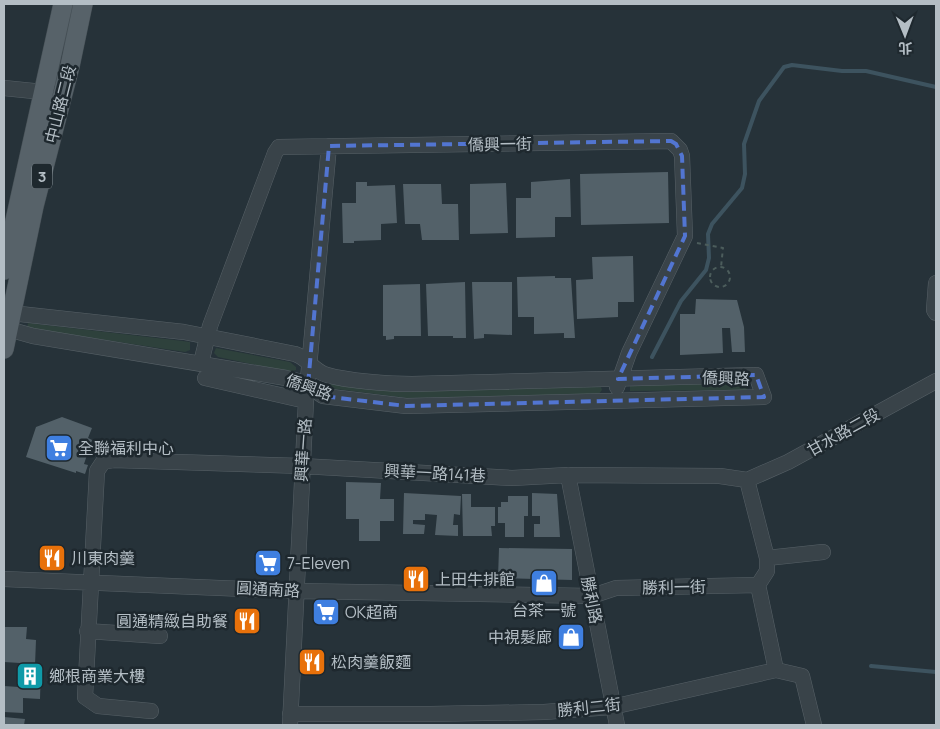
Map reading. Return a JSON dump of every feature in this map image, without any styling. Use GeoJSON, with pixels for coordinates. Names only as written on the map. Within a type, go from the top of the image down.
{"type":"FeatureCollection","features":[{"type":"Feature","properties":{"kind":"main road","name":"中山路二段"},"geometry":{"type":"LineString","coordinates":[[4,350],[34,206],[53,93],[63,4]]}},
{"type":"Feature","properties":{"kind":"main road","name":"中山路二段"},"geometry":{"type":"LineString","coordinates":[[4,270],[53,93],[83,4]]}},
{"type":"Feature","properties":{"kind":"street"},"geometry":{"type":"LineString","coordinates":[[4,88],[53,93]]}},
{"type":"Feature","properties":{"kind":"street","name":"僑興一街"},"geometry":{"type":"LineString","coordinates":[[201,363],[207,336],[275,152],[279,147],[670,141],[676,144],[682,156],[684,236],[619,379],[615,401]]}},
{"type":"Feature","properties":{"kind":"street","name":"興華一路"},"geometry":{"type":"LineString","coordinates":[[290,719],[307,393],[330,146]]}},
{"type":"Feature","properties":{"kind":"street"},"geometry":{"type":"LineString","coordinates":[[936,283],[934,310],[936,314]]}},
{"type":"Feature","properties":{"kind":"street","name":"僑興路"},"geometry":{"type":"LineString","coordinates":[[10,321],[207,336],[305,357],[316,370],[328,375],[405,384],[756,375],[764,397],[406,406],[322,396],[307,393],[302,382],[286,378],[33,336],[10,321]]}},
{"type":"Feature","properties":{"kind":"street"},"geometry":{"type":"LineString","coordinates":[[205,378],[307,393]]}},
{"type":"Feature","properties":{"kind":"street","name":"甘水路二段"},"geometry":{"type":"LineString","coordinates":[[748,480],[788,462],[936,380]]}},
{"type":"Feature","properties":{"kind":"street","name":"興華一路141巷"},"geometry":{"type":"LineString","coordinates":[[89,581],[97,471],[103,462],[114,460],[302,466],[512,478],[568,475],[720,476],[748,480]]}},
{"type":"Feature","properties":{"kind":"street","name":"勝利路"},"geometry":{"type":"LineString","coordinates":[[568,475],[617,725]]}},
{"type":"Feature","properties":{"kind":"street"},"geometry":{"type":"LineString","coordinates":[[748,480],[767,558],[767,571],[758,585],[776,670]]}},
{"type":"Feature","properties":{"kind":"street"},"geometry":{"type":"LineString","coordinates":[[767,558],[823,552]]}},
{"type":"Feature","properties":{"kind":"street","name":"圓通南路"},"geometry":{"type":"LineString","coordinates":[[4,579],[296,591],[592,596]]}},
{"type":"Feature","properties":{"kind":"street"},"geometry":{"type":"LineString","coordinates":[[89,581],[85,697],[98,706],[151,711]]}},
{"type":"Feature","properties":{"kind":"street","name":"勝利一街"},"geometry":{"type":"LineString","coordinates":[[592,596],[616,588],[758,585]]}},
{"type":"Feature","properties":{"kind":"street"},"geometry":{"type":"LineString","coordinates":[[87,631],[160,636]]}},
{"type":"Feature","properties":{"kind":"street","name":"勝利二街"},"geometry":{"type":"LineString","coordinates":[[290,719],[612,707],[776,670],[802,676],[814,725]]}},
{"type":"Feature","properties":{"kind":"street"},"geometry":{"type":"LineString","coordinates":[[413,725],[430,714]]}},
{"type":"Feature","properties":{"kind":"path"},"geometry":{"type":"LineString","coordinates":[[692,242],[722,248],[721,267]]}},
{"type":"Feature","properties":{"kind":"path"},"geometry":{"type":"LineString","coordinates":[[721,267],[727,270],[730,276],[725,285],[718,286],[711,281],[710,275],[715,268],[721,267]]}},
{"type":"Feature","properties":{"kind":"highlighted area"},"geometry":{"type":"Polygon","coordinates":[[[671,141],[676,144],[682,156],[685,236],[618,379],[756,375],[764,397],[406,406],[323,396],[308,385],[329,146],[671,141]]]}},
{"type":"Feature","properties":{"kind":"green space"},"geometry":{"type":"Polygon","coordinates":[[[28,323],[190,342],[190,350],[185,352],[32,329],[27,328],[28,323]]]}},
{"type":"Feature","properties":{"kind":"green space"},"geometry":{"type":"Polygon","coordinates":[[[216,348],[290,362],[296,367],[296,370],[289,372],[218,357],[214,353],[216,348]]]}},
{"type":"Feature","properties":{"kind":"green space"},"geometry":{"type":"Polygon","coordinates":[[[746,382],[749,386],[747,390],[630,391],[630,386],[636,385],[746,382]]]}},
{"type":"Feature","properties":{"kind":"green space"},"geometry":{"type":"Polygon","coordinates":[[[330,383],[408,391],[601,387],[602,390],[599,394],[407,398],[328,388],[330,383]]]}},
{"type":"Feature","properties":{"kind":"building"},"geometry":{"type":"Polygon","coordinates":[[[668,172],[669,223],[581,225],[580,174],[668,172]]]}},
{"type":"Feature","properties":{"kind":"building"},"geometry":{"type":"Polygon","coordinates":[[[570,179],[571,217],[555,217],[555,237],[516,238],[516,198],[531,198],[531,182],[570,179]]]}},
{"type":"Feature","properties":{"kind":"building"},"geometry":{"type":"Polygon","coordinates":[[[356,182],[367,182],[367,186],[395,185],[397,223],[381,224],[381,240],[343,243],[342,203],[356,203],[356,182]]]}},
{"type":"Feature","properties":{"kind":"building"},"geometry":{"type":"Polygon","coordinates":[[[506,183],[508,233],[470,234],[470,184],[506,183]]]}},
{"type":"Feature","properties":{"kind":"building"},"geometry":{"type":"Polygon","coordinates":[[[403,184],[441,184],[442,204],[458,204],[459,240],[422,240],[420,224],[405,224],[403,184]]]}},
{"type":"Feature","properties":{"kind":"building"},"geometry":{"type":"Polygon","coordinates":[[[633,256],[634,302],[618,302],[618,317],[577,319],[576,280],[593,279],[592,257],[633,256]]]}},
{"type":"Feature","properties":{"kind":"building"},"geometry":{"type":"Polygon","coordinates":[[[555,276],[555,278],[571,278],[575,338],[564,338],[564,333],[534,334],[534,317],[518,317],[517,277],[555,276]]]}},
{"type":"Feature","properties":{"kind":"building"},"geometry":{"type":"Polygon","coordinates":[[[465,282],[466,338],[428,336],[426,284],[465,282]]]}},
{"type":"Feature","properties":{"kind":"building"},"geometry":{"type":"Polygon","coordinates":[[[472,282],[512,282],[512,335],[484,334],[484,338],[474,339],[472,282]]]}},
{"type":"Feature","properties":{"kind":"building"},"geometry":{"type":"Polygon","coordinates":[[[420,284],[421,336],[394,336],[394,339],[386,340],[386,336],[383,336],[383,285],[420,284]]]}},
{"type":"Feature","properties":{"kind":"building"},"geometry":{"type":"Polygon","coordinates":[[[696,299],[737,300],[744,327],[745,352],[732,352],[730,328],[722,328],[723,353],[680,355],[680,314],[695,314],[696,299]]]}},
{"type":"Feature","properties":{"kind":"building","name":"全聯福利中心"},"geometry":{"type":"Polygon","coordinates":[[[62,417],[92,428],[88,438],[92,440],[84,464],[88,465],[85,474],[76,471],[76,473],[26,457],[36,427],[62,417]]]}},
{"type":"Feature","properties":{"kind":"building"},"geometry":{"type":"Polygon","coordinates":[[[346,482],[381,483],[380,499],[394,499],[394,521],[380,521],[380,541],[359,541],[359,519],[346,519],[346,482]]]}},
{"type":"Feature","properties":{"kind":"building"},"geometry":{"type":"Polygon","coordinates":[[[404,493],[461,496],[460,515],[454,514],[453,525],[458,525],[458,536],[435,535],[437,515],[425,514],[425,520],[413,520],[413,524],[425,525],[424,534],[403,534],[404,493]]]}},
{"type":"Feature","properties":{"kind":"building"},"geometry":{"type":"Polygon","coordinates":[[[532,493],[557,494],[560,537],[534,537],[534,524],[540,524],[540,516],[532,516],[532,493]]]}},
{"type":"Feature","properties":{"kind":"building"},"geometry":{"type":"Polygon","coordinates":[[[462,494],[471,494],[471,507],[495,507],[495,526],[491,526],[492,536],[463,536],[462,494]]]}},
{"type":"Feature","properties":{"kind":"building"},"geometry":{"type":"Polygon","coordinates":[[[508,496],[528,496],[528,516],[524,516],[524,537],[505,537],[505,523],[498,523],[498,507],[501,507],[501,502],[508,502],[508,496]]]}},
{"type":"Feature","properties":{"kind":"building"},"geometry":{"type":"Polygon","coordinates":[[[499,548],[572,549],[572,580],[498,578],[499,548]]]}},
{"type":"Feature","properties":{"kind":"building","name":"鄉根商業大樓"},"geometry":{"type":"Polygon","coordinates":[[[4,627],[27,627],[26,639],[36,640],[35,665],[41,665],[40,699],[23,698],[23,713],[4,712],[4,686],[19,687],[20,663],[4,662],[4,627]]]}},
{"type":"Feature","properties":{"kind":"building"},"geometry":{"type":"Polygon","coordinates":[[[4,717],[25,719],[24,725],[4,725],[4,717]]]}},
{"type":"Feature","properties":{"kind":"waterway"},"geometry":{"type":"LineString","coordinates":[[652,357],[681,301],[706,270],[709,258],[708,234],[712,224],[742,188],[745,174],[744,144],[759,101],[784,67],[792,65],[842,71],[866,71],[936,87]]}},
{"type":"Feature","properties":{"kind":"waterway"},"geometry":{"type":"LineString","coordinates":[[871,666],[936,672]]}},
{"type":"Feature","properties":{"kind":"place","name":"全聯福利中心"},"geometry":{"type":"Point","coordinates":[59,448]}},
{"type":"Feature","properties":{"kind":"place","name":"川東肉羹"},"geometry":{"type":"Point","coordinates":[52,558]}},
{"type":"Feature","properties":{"kind":"place","name":"7-Eleven"},"geometry":{"type":"Point","coordinates":[268,563]}},
{"type":"Feature","properties":{"kind":"place","name":"上田牛排館"},"geometry":{"type":"Point","coordinates":[416,579]}},
{"type":"Feature","properties":{"kind":"place","name":"台茶一號"},"geometry":{"type":"Point","coordinates":[544,583]}},
{"type":"Feature","properties":{"kind":"place","name":"OK超商"},"geometry":{"type":"Point","coordinates":[326,612]}},
{"type":"Feature","properties":{"kind":"place","name":"圓通精緻自助餐"},"geometry":{"type":"Point","coordinates":[247,621]}},
{"type":"Feature","properties":{"kind":"place","name":"中視髮廊"},"geometry":{"type":"Point","coordinates":[571,637]}},
{"type":"Feature","properties":{"kind":"place","name":"松肉羹飯麵"},"geometry":{"type":"Point","coordinates":[312,662]}},
{"type":"Feature","properties":{"kind":"place","name":"鄉根商業大樓"},"geometry":{"type":"Point","coordinates":[30,676]}}]}
